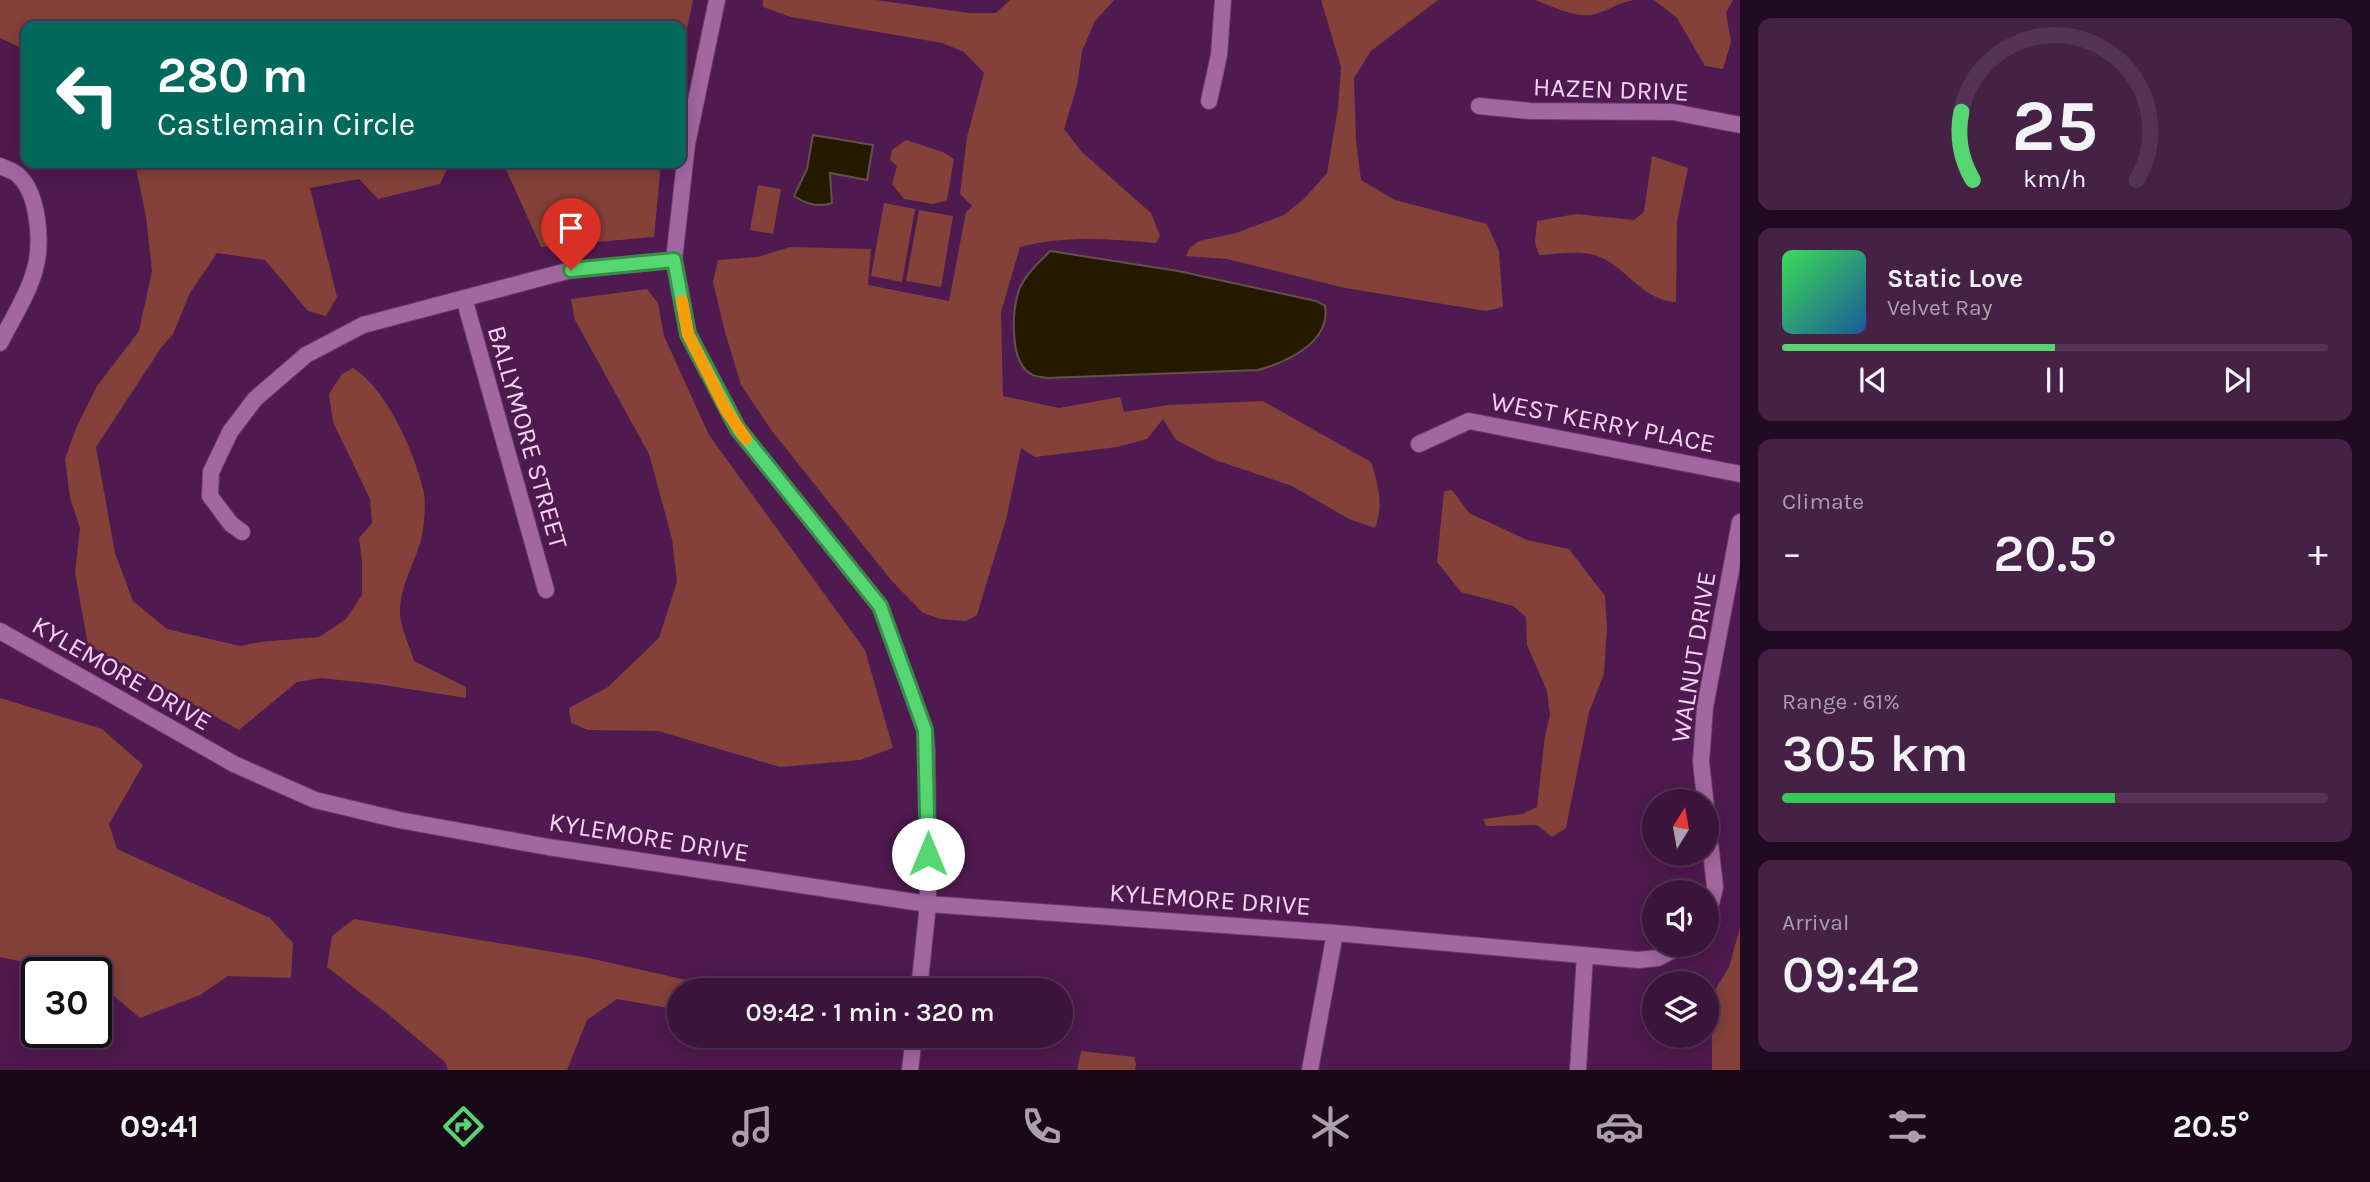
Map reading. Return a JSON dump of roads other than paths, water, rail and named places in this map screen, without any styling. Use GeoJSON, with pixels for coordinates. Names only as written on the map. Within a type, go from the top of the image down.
{"type":"FeatureCollection","features":[{"type":"Feature","properties":{"kind":"street"},"geometry":{"type":"LineString","coordinates":[[686,153],[717,0]]}},
{"type":"Feature","properties":{"kind":"street"},"geometry":{"type":"LineString","coordinates":[[1209,100],[1219,55],[1223,0]]}},
{"type":"Feature","properties":{"kind":"street","name":"HAZEN DRIVE"},"geometry":{"type":"LineString","coordinates":[[1479,106],[1530,111],[1673,111],[1740,125]]}},
{"type":"Feature","properties":{"kind":"street"},"geometry":{"type":"LineString","coordinates":[[0,166],[19,175],[34,200],[38,236],[35,268],[25,295],[0,343]]}},
{"type":"Feature","properties":{"kind":"street"},"geometry":{"type":"LineString","coordinates":[[684,168],[674,260],[688,334],[738,429],[880,606],[925,730],[928,904],[920,978]]}},
{"type":"Feature","properties":{"kind":"street"},"geometry":{"type":"LineString","coordinates":[[242,532],[231,524],[210,496],[211,472],[230,432],[255,399],[306,355],[363,325],[571,270],[674,260]]}},
{"type":"Feature","properties":{"kind":"street","name":"BALLYMORE STREET"},"geometry":{"type":"LineString","coordinates":[[464,298],[546,590]]}},
{"type":"Feature","properties":{"kind":"street","name":"WEST KERRY PLACE"},"geometry":{"type":"LineString","coordinates":[[1419,444],[1469,421],[1740,474]]}},
{"type":"Feature","properties":{"kind":"street","name":"WALNUT DRIVE"},"geometry":{"type":"LineString","coordinates":[[1714,880],[1701,762],[1704,707],[1740,522]]}},
{"type":"Feature","properties":{"kind":"street","name":"KYLEMORE DRIVE"},"geometry":{"type":"LineString","coordinates":[[0,631],[234,764],[314,800],[399,820],[548,847],[928,904],[1335,933]]}},
{"type":"Feature","properties":{"kind":"street"},"geometry":{"type":"LineString","coordinates":[[1310,1070],[1335,933],[1638,960],[1660,957]]}},
{"type":"Feature","properties":{"kind":"street"},"geometry":{"type":"LineString","coordinates":[[1578,1070],[1585,955]]}},
{"type":"Feature","properties":{"kind":"street"},"geometry":{"type":"LineString","coordinates":[[911,1070],[913,1048]]}}]}
